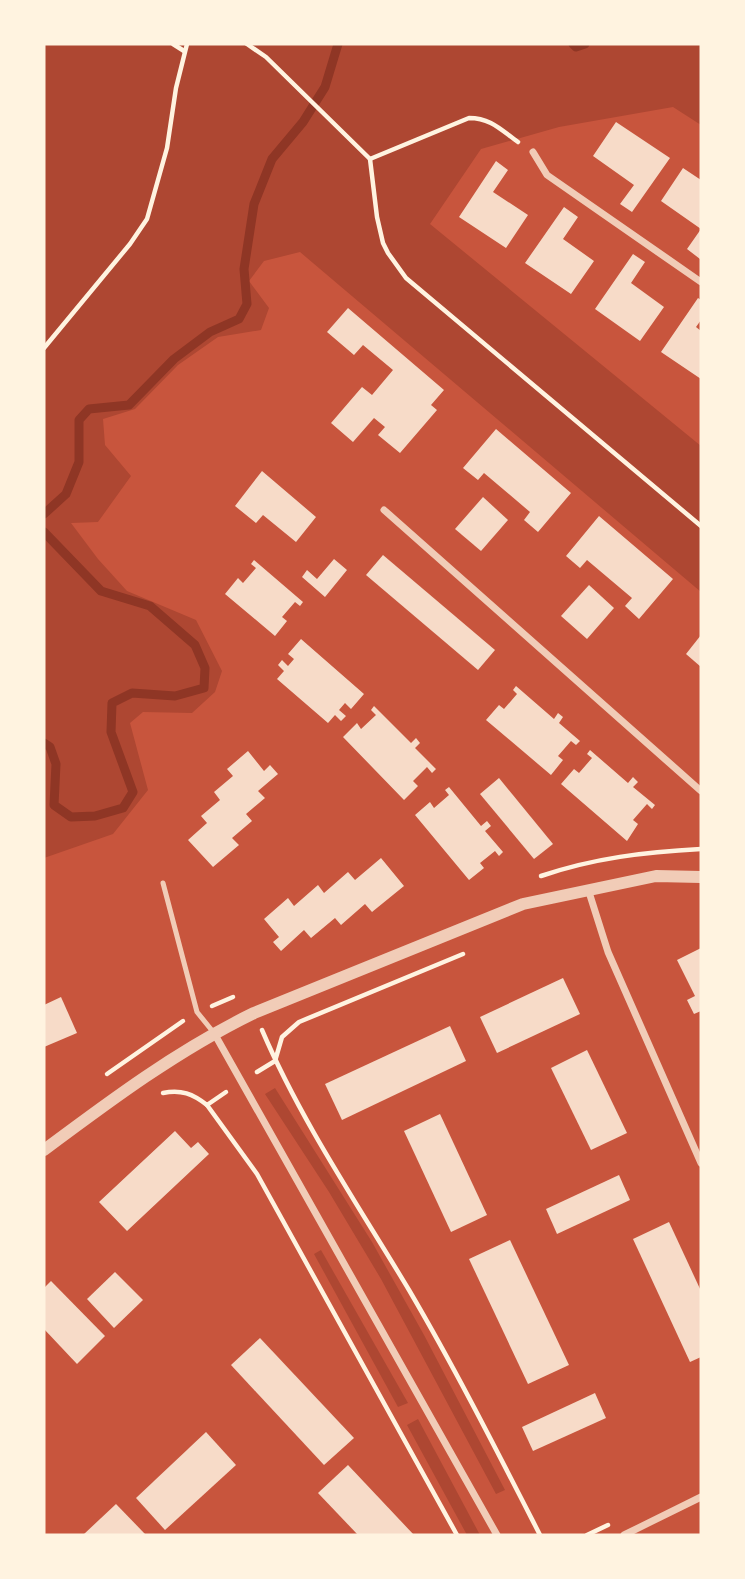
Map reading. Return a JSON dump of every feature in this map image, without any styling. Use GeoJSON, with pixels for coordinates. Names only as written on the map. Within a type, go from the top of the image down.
{"type":"FeatureCollection","features":[{"type":"Feature","properties":{"kind":"street"},"geometry":{"type":"LineString","coordinates":[[533,152],[547,175],[701,282]]}},
{"type":"Feature","properties":{"kind":"street"},"geometry":{"type":"LineString","coordinates":[[384,510],[701,791]]}},
{"type":"Feature","properties":{"kind":"street"},"geometry":{"type":"LineString","coordinates":[[44,1150],[124,1090],[214,1033],[254,1013],[523,904],[656,876],[701,877]]}},
{"type":"Feature","properties":{"kind":"street"},"geometry":{"type":"LineString","coordinates":[[588,889],[608,952],[701,1163]]}},
{"type":"Feature","properties":{"kind":"street"},"geometry":{"type":"LineString","coordinates":[[214,1033],[496,1535]]}},
{"type":"Feature","properties":{"kind":"street"},"geometry":{"type":"LineString","coordinates":[[624,1535],[701,1497]]}},
{"type":"Feature","properties":{"kind":"lane"},"geometry":{"type":"LineString","coordinates":[[163,883],[197,1012],[214,1033]]}},
{"type":"Feature","properties":{"kind":"path"},"geometry":{"type":"LineString","coordinates":[[173,44],[184,51]]}},
{"type":"Feature","properties":{"kind":"path"},"geometry":{"type":"LineString","coordinates":[[44,348],[130,244],[147,219],[167,148],[187,44]]}},
{"type":"Feature","properties":{"kind":"path"},"geometry":{"type":"LineString","coordinates":[[247,44],[266,57],[370,159],[377,218],[383,243],[399,270],[701,526]]}},
{"type":"Feature","properties":{"kind":"path"},"geometry":{"type":"LineString","coordinates":[[370,159],[469,118],[480,118],[493,123],[514,139]]}},
{"type":"Feature","properties":{"kind":"path"},"geometry":{"type":"LineString","coordinates":[[207,1105],[275,1061],[282,1037],[299,1022],[471,951]]}},
{"type":"Feature","properties":{"kind":"path"},"geometry":{"type":"LineString","coordinates":[[275,1061],[332,1163],[411,1294],[482,1421],[540,1535]]}},
{"type":"Feature","properties":{"kind":"path"},"geometry":{"type":"LineString","coordinates":[[154,1094],[174,1091],[192,1094],[207,1105],[257,1174],[457,1535]]}},
{"type":"Feature","properties":{"kind":"shaded area"},"geometry":{"type":"Polygon","coordinates":[[[44,44],[701,44],[701,125],[673,107],[559,127],[481,149],[430,224],[701,446],[701,592],[300,252],[264,261],[249,281],[269,308],[261,330],[218,337],[178,365],[135,409],[103,419],[105,445],[131,476],[98,522],[71,523],[127,591],[196,620],[222,671],[215,692],[192,713],[143,712],[130,723],[148,790],[113,834],[44,858],[44,44]]]}},
{"type":"Feature","properties":{"kind":"shaded area"},"geometry":{"type":"Polygon","coordinates":[[[275,1088],[372,1242],[505,1490],[496,1494],[381,1279],[329,1192],[265,1094],[275,1088]]]}},
{"type":"Feature","properties":{"kind":"shaded area"},"geometry":{"type":"Polygon","coordinates":[[[321,1250],[408,1403],[398,1407],[314,1254],[321,1250]]]}},
{"type":"Feature","properties":{"kind":"shaded area"},"geometry":{"type":"Polygon","coordinates":[[[418,1419],[480,1535],[467,1535],[407,1425],[418,1419]]]}},
{"type":"Feature","properties":{"kind":"building"},"geometry":{"type":"Polygon","coordinates":[[[616,122],[670,158],[632,212],[620,204],[634,185],[593,156],[616,122]]]}},
{"type":"Feature","properties":{"kind":"building"},"geometry":{"type":"Polygon","coordinates":[[[496,161],[508,170],[493,192],[528,215],[506,248],[459,217],[496,161]]]}},
{"type":"Feature","properties":{"kind":"building"},"geometry":{"type":"Polygon","coordinates":[[[683,168],[701,180],[701,229],[661,201],[683,168]]]}},
{"type":"Feature","properties":{"kind":"building"},"geometry":{"type":"Polygon","coordinates":[[[564,207],[578,217],[563,239],[594,261],[571,294],[525,263],[564,207]]]}},
{"type":"Feature","properties":{"kind":"building"},"geometry":{"type":"Polygon","coordinates":[[[701,229],[701,256],[700,259],[687,249],[701,229]]]}},
{"type":"Feature","properties":{"kind":"building"},"geometry":{"type":"Polygon","coordinates":[[[633,254],[645,262],[631,283],[664,307],[640,341],[595,309],[633,254]]]}},
{"type":"Feature","properties":{"kind":"building"},"geometry":{"type":"Polygon","coordinates":[[[698,298],[701,300],[701,320],[696,327],[701,331],[701,379],[661,352],[698,298]]]}},
{"type":"Feature","properties":{"kind":"building"},"geometry":{"type":"Polygon","coordinates":[[[348,308],[444,390],[431,405],[437,410],[400,453],[378,435],[385,427],[374,418],[353,442],[331,423],[362,387],[372,395],[393,370],[363,345],[354,355],[327,332],[348,308]]]}},
{"type":"Feature","properties":{"kind":"building"},"geometry":{"type":"Polygon","coordinates":[[[496,429],[571,493],[538,532],[524,520],[530,512],[484,473],[478,480],[463,468],[496,429]]]}},
{"type":"Feature","properties":{"kind":"building"},"geometry":{"type":"Polygon","coordinates":[[[262,471],[316,517],[296,542],[263,515],[256,523],[235,506],[262,471]]]}},
{"type":"Feature","properties":{"kind":"building"},"geometry":{"type":"Polygon","coordinates":[[[483,497],[508,520],[481,551],[455,529],[483,497]]]}},
{"type":"Feature","properties":{"kind":"building"},"geometry":{"type":"Polygon","coordinates":[[[599,516],[673,579],[639,619],[625,606],[632,598],[587,560],[580,568],[566,556],[599,516]]]}},
{"type":"Feature","properties":{"kind":"building"},"geometry":{"type":"Polygon","coordinates":[[[383,555],[495,650],[478,670],[366,575],[383,555]]]}},
{"type":"Feature","properties":{"kind":"building"},"geometry":{"type":"Polygon","coordinates":[[[334,559],[347,570],[325,597],[302,577],[307,570],[317,579],[334,559]]]}},
{"type":"Feature","properties":{"kind":"building"},"geometry":{"type":"Polygon","coordinates":[[[254,560],[303,602],[300,606],[295,602],[282,617],[287,621],[275,636],[225,594],[238,578],[243,583],[256,568],[251,564],[254,560]]]}},
{"type":"Feature","properties":{"kind":"building"},"geometry":{"type":"Polygon","coordinates":[[[589,585],[614,608],[587,639],[561,616],[589,585]]]}},
{"type":"Feature","properties":{"kind":"building"},"geometry":{"type":"Polygon","coordinates":[[[701,635],[701,667],[686,654],[701,635]]]}},
{"type":"Feature","properties":{"kind":"building"},"geometry":{"type":"Polygon","coordinates":[[[301,639],[364,694],[351,709],[345,703],[339,710],[346,716],[341,721],[335,715],[328,723],[277,679],[284,671],[278,665],[282,660],[288,666],[294,659],[288,654],[301,639]]]}},
{"type":"Feature","properties":{"kind":"building"},"geometry":{"type":"Polygon","coordinates":[[[516,686],[554,719],[558,713],[563,717],[559,723],[580,741],[576,745],[571,741],[558,756],[563,760],[551,775],[486,720],[499,705],[504,709],[517,694],[513,690],[516,686]]]}},
{"type":"Feature","properties":{"kind":"building"},"geometry":{"type":"Polygon","coordinates":[[[374,706],[411,743],[416,738],[420,743],[415,748],[436,769],[432,773],[427,767],[413,781],[418,786],[404,800],[343,737],[357,723],[361,729],[376,715],[371,710],[374,706]]]}},
{"type":"Feature","properties":{"kind":"building"},"geometry":{"type":"Polygon","coordinates":[[[590,750],[628,783],[633,777],[638,782],[633,787],[655,805],[652,809],[647,804],[633,820],[638,824],[627,841],[561,784],[574,769],[579,773],[592,758],[587,754],[590,750]]]}},
{"type":"Feature","properties":{"kind":"building"},"geometry":{"type":"Polygon","coordinates":[[[248,751],[264,771],[270,765],[278,774],[258,791],[265,798],[246,814],[252,821],[232,838],[239,845],[213,867],[188,840],[207,823],[201,816],[220,800],[214,792],[233,776],[227,769],[248,751]]]}},
{"type":"Feature","properties":{"kind":"building"},"geometry":{"type":"Polygon","coordinates":[[[499,778],[553,844],[534,859],[480,794],[499,778]]]}},
{"type":"Feature","properties":{"kind":"building"},"geometry":{"type":"Polygon","coordinates":[[[449,787],[481,826],[487,821],[491,826],[485,831],[503,852],[499,856],[495,851],[480,863],[484,868],[469,880],[415,815],[430,802],[434,808],[449,795],[445,790],[449,787]]]}},
{"type":"Feature","properties":{"kind":"building"},"geometry":{"type":"Polygon","coordinates":[[[381,858],[404,886],[372,912],[365,904],[341,925],[335,918],[311,938],[304,930],[281,951],[273,942],[279,937],[264,919],[288,898],[294,906],[318,885],[324,893],[348,872],[355,880],[381,858]]]}},
{"type":"Feature","properties":{"kind":"building"},"geometry":{"type":"Polygon","coordinates":[[[701,948],[701,1011],[694,1014],[687,1000],[695,996],[677,960],[701,948]]]}},
{"type":"Feature","properties":{"kind":"building"},"geometry":{"type":"Polygon","coordinates":[[[563,978],[580,1014],[497,1053],[480,1017],[563,978]]]}},
{"type":"Feature","properties":{"kind":"building"},"geometry":{"type":"Polygon","coordinates":[[[61,997],[77,1033],[44,1047],[44,1005],[61,997]]]}},
{"type":"Feature","properties":{"kind":"building"},"geometry":{"type":"Polygon","coordinates":[[[450,1026],[466,1061],[342,1120],[325,1084],[450,1026]]]}},
{"type":"Feature","properties":{"kind":"building"},"geometry":{"type":"Polygon","coordinates":[[[587,1050],[627,1133],[591,1150],[551,1068],[587,1050]]]}},
{"type":"Feature","properties":{"kind":"building"},"geometry":{"type":"Polygon","coordinates":[[[440,1114],[487,1215],[451,1232],[404,1131],[440,1114]]]}},
{"type":"Feature","properties":{"kind":"building"},"geometry":{"type":"Polygon","coordinates":[[[175,1131],[191,1148],[198,1142],[209,1154],[127,1231],[99,1202],[175,1131]]]}},
{"type":"Feature","properties":{"kind":"building"},"geometry":{"type":"Polygon","coordinates":[[[619,1175],[630,1200],[557,1234],[546,1209],[619,1175]]]}},
{"type":"Feature","properties":{"kind":"building"},"geometry":{"type":"Polygon","coordinates":[[[669,1222],[701,1291],[701,1357],[690,1362],[633,1239],[669,1222]]]}},
{"type":"Feature","properties":{"kind":"building"},"geometry":{"type":"Polygon","coordinates":[[[510,1240],[569,1365],[528,1384],[469,1259],[510,1240]]]}},
{"type":"Feature","properties":{"kind":"building"},"geometry":{"type":"Polygon","coordinates":[[[115,1272],[143,1300],[114,1328],[87,1299],[115,1272]]]}},
{"type":"Feature","properties":{"kind":"building"},"geometry":{"type":"Polygon","coordinates":[[[51,1281],[105,1336],[77,1364],[44,1329],[44,1288],[51,1281]]]}},
{"type":"Feature","properties":{"kind":"building"},"geometry":{"type":"Polygon","coordinates":[[[260,1338],[354,1438],[324,1465],[231,1365],[260,1338]]]}},
{"type":"Feature","properties":{"kind":"building"},"geometry":{"type":"Polygon","coordinates":[[[595,1393],[606,1418],[533,1451],[522,1427],[595,1393]]]}},
{"type":"Feature","properties":{"kind":"building"},"geometry":{"type":"Polygon","coordinates":[[[206,1432],[236,1465],[165,1530],[136,1498],[206,1432]]]}},
{"type":"Feature","properties":{"kind":"building"},"geometry":{"type":"Polygon","coordinates":[[[348,1465],[414,1535],[358,1535],[318,1493],[348,1465]]]}},
{"type":"Feature","properties":{"kind":"building"},"geometry":{"type":"Polygon","coordinates":[[[116,1504],[146,1535],[83,1535],[116,1504]]]}},
{"type":"Feature","properties":{"kind":"waterway"},"geometry":{"type":"LineString","coordinates":[[44,514],[66,494],[79,462],[79,420],[89,409],[129,405],[174,359],[210,332],[239,319],[247,304],[244,269],[254,204],[272,159],[303,122],[325,87],[338,44]]}},
{"type":"Feature","properties":{"kind":"waterway"},"geometry":{"type":"LineString","coordinates":[[573,44],[576,47],[585,44]]}},
{"type":"Feature","properties":{"kind":"waterway"},"geometry":{"type":"LineString","coordinates":[[44,532],[101,591],[150,606],[195,645],[205,668],[204,688],[175,696],[132,693],[112,703],[111,732],[133,792],[123,808],[95,816],[71,817],[54,805],[56,764],[50,747],[44,743]]}}]}
